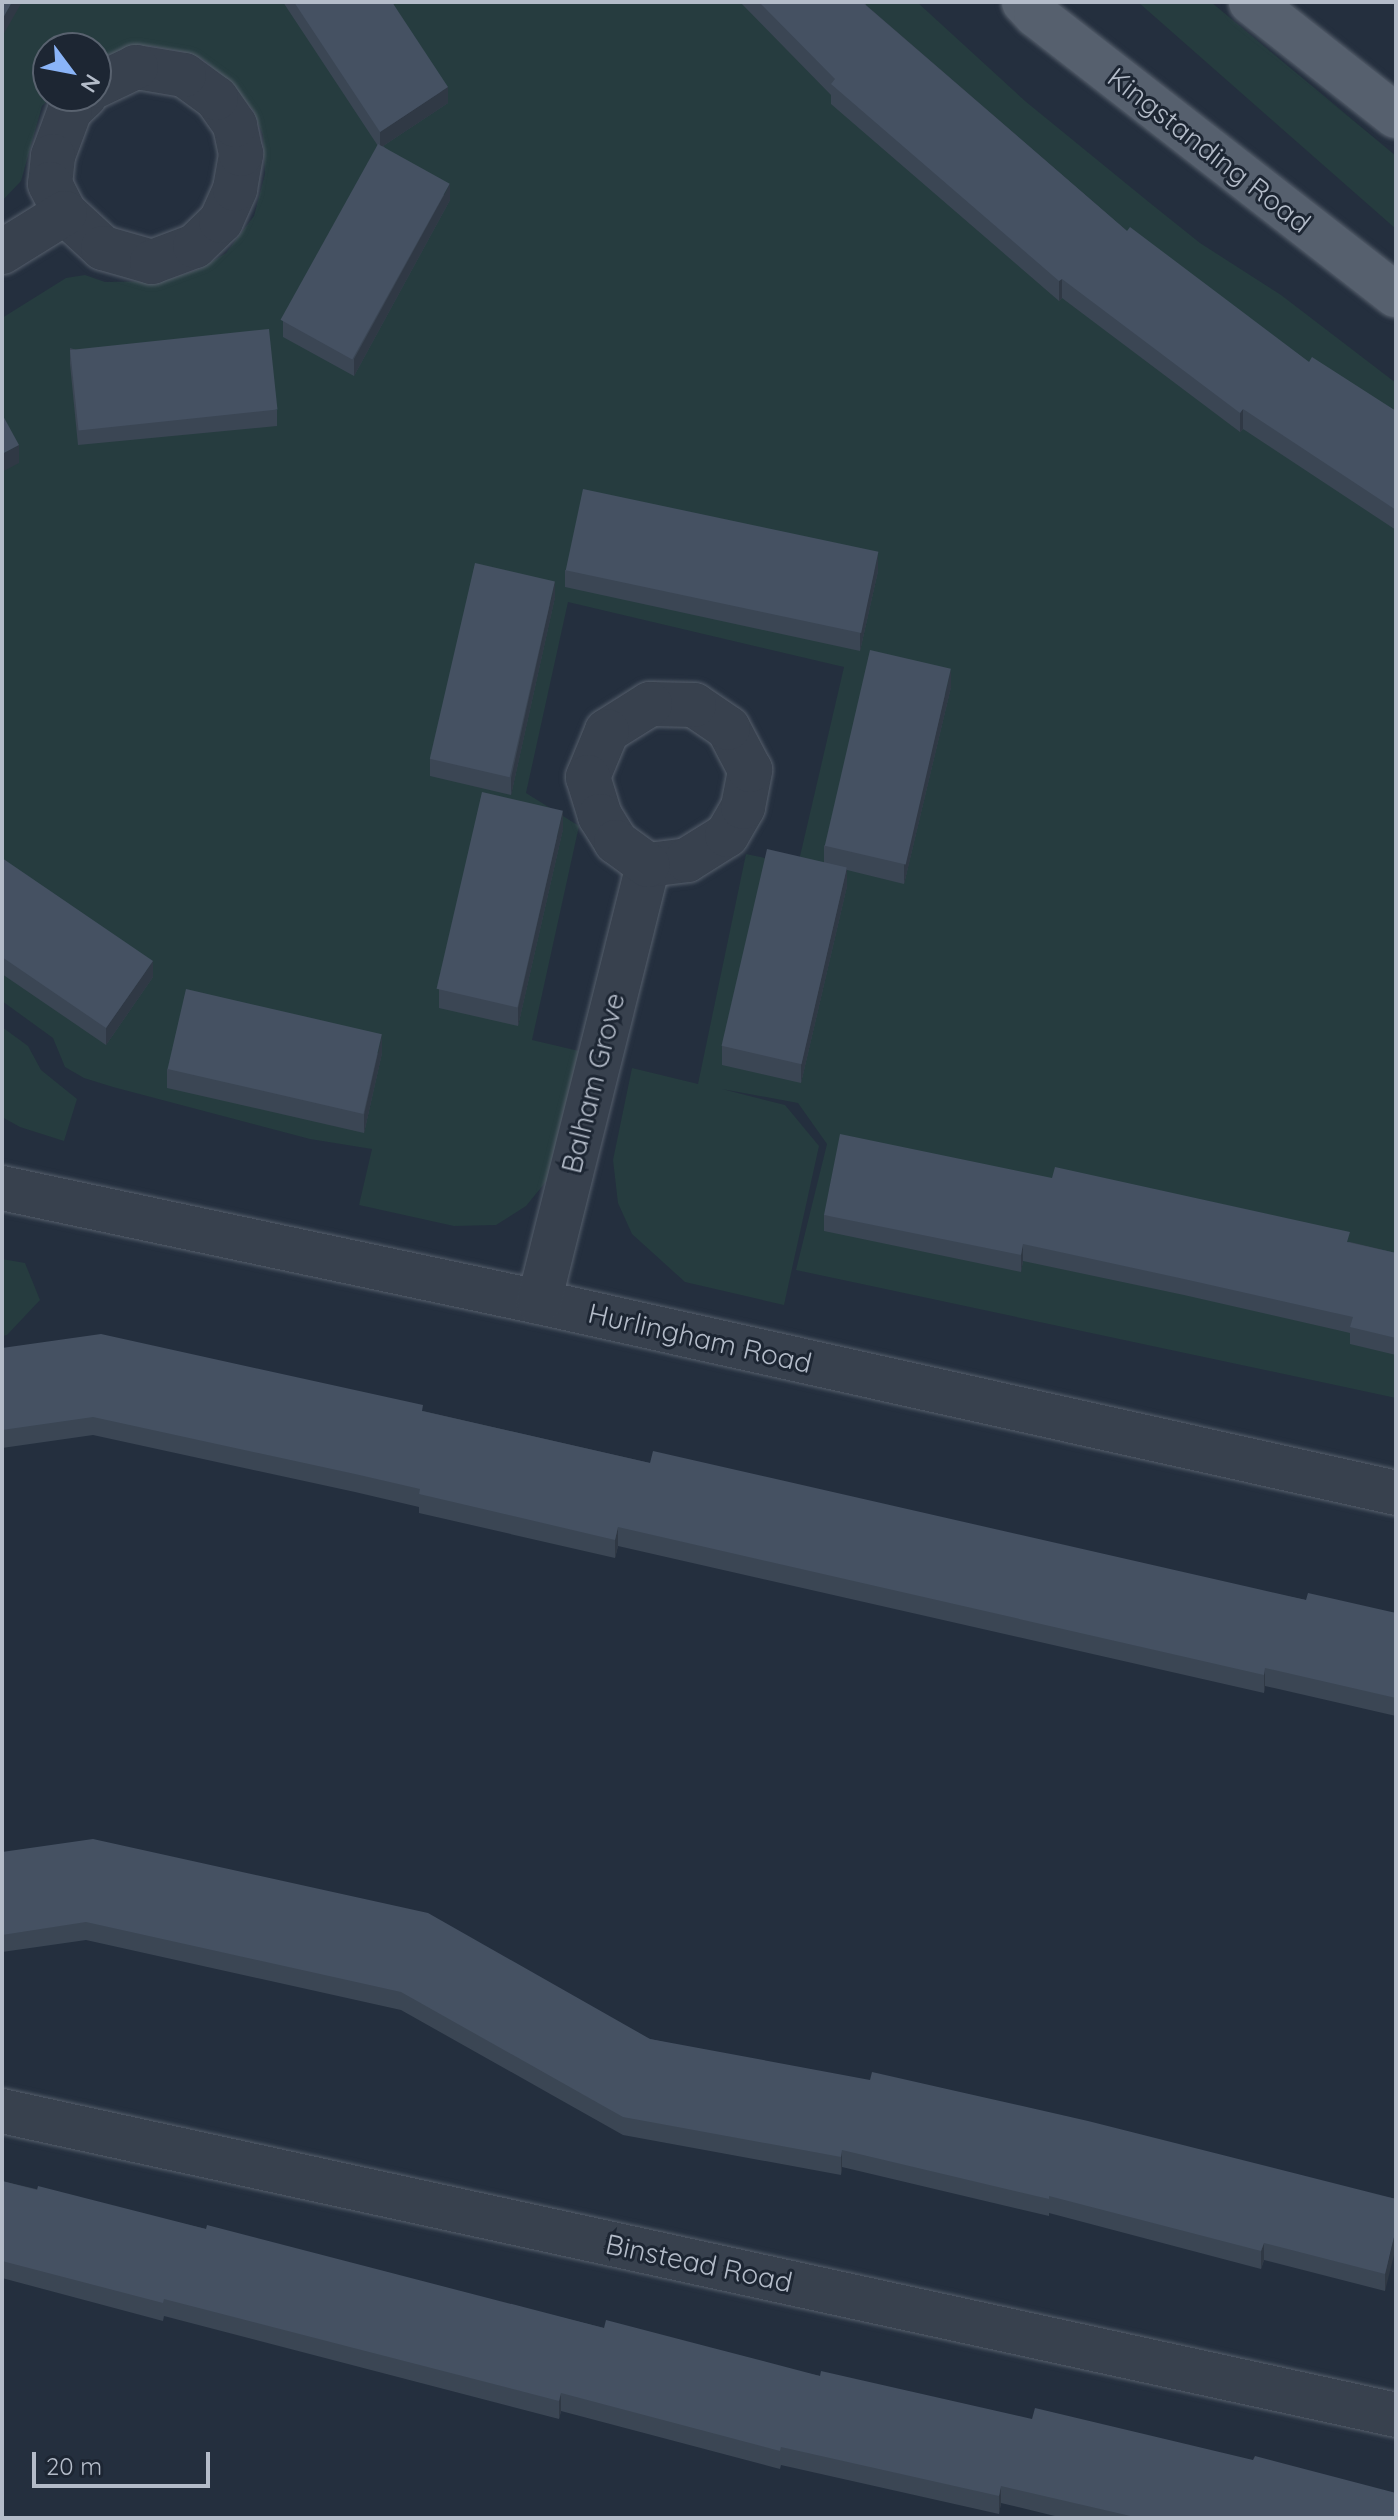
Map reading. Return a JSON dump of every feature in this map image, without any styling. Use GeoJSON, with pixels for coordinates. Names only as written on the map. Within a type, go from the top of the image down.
{"type":"FeatureCollection","features":[{"type":"Feature","properties":{"kind":"main road","name":"Kingstanding Road"},"geometry":{"type":"LineString","coordinates":[[1024,2],[1036,15],[1396,295]]}},
{"type":"Feature","properties":{"kind":"main road"},"geometry":{"type":"LineString","coordinates":[[1251,2],[1396,116]]}},
{"type":"Feature","properties":{"kind":"street"},"geometry":{"type":"LineString","coordinates":[[69,112],[53,156],[50,184],[65,213],[103,248],[152,262],[195,246],[221,221],[235,189],[241,154],[235,125],[216,98],[184,75],[136,67],[112,78]]}},
{"type":"Feature","properties":{"kind":"street"},"geometry":{"type":"LineString","coordinates":[[2,252],[65,213]]}},
{"type":"Feature","properties":{"kind":"street","name":"Balham Grove"},"geometry":{"type":"LineString","coordinates":[[539,1302],[648,865]]}},
{"type":"Feature","properties":{"kind":"street","name":"Hurlingham Road"},"geometry":{"type":"LineString","coordinates":[[2,1188],[539,1302],[1396,1493]]}},
{"type":"Feature","properties":{"kind":"street","name":"Binstead Road"},"geometry":{"type":"LineString","coordinates":[[2,2111],[1396,2415]]}},
{"type":"Feature","properties":{"kind":"green space"},"geometry":{"type":"Polygon","coordinates":[[[2,2],[917,2],[1025,101],[1200,243],[1281,295],[1396,383],[1396,1398],[796,1270],[827,1144],[798,1103],[722,1089],[785,1105],[819,1146],[784,1305],[685,1282],[632,1234],[618,1203],[613,1160],[632,1068],[698,1084],[746,854],[798,865],[844,667],[568,602],[526,793],[579,826],[532,1040],[579,1051],[553,1173],[526,1206],[496,1225],[454,1226],[359,1205],[372,1149],[310,1139],[113,1087],[84,1078],[65,1067],[53,1038],[2,1001],[2,318],[66,278],[85,275],[105,282],[162,281],[200,269],[226,253],[254,216],[265,174],[263,135],[253,110],[229,82],[204,60],[189,53],[152,46],[112,55],[112,32],[32,32],[32,112],[40,112],[21,181],[2,201],[2,2]]]}},
{"type":"Feature","properties":{"kind":"green space"},"geometry":{"type":"Polygon","coordinates":[[[1138,2],[1211,2],[1396,156],[1396,229],[1138,2]]]}},
{"type":"Feature","properties":{"kind":"green space"},"geometry":{"type":"Polygon","coordinates":[[[2,1027],[28,1046],[41,1070],[77,1099],[64,1141],[20,1127],[2,1117],[2,1027]]]}},
{"type":"Feature","properties":{"kind":"green space"},"geometry":{"type":"Polygon","coordinates":[[[2,1259],[25,1263],[40,1300],[7,1335],[2,1336],[2,1259]]]}},
{"type":"Feature","properties":{"kind":"building"},"geometry":{"type":"Polygon","coordinates":[[[2,2],[12,2],[2,20],[2,2]]]}},
{"type":"Feature","properties":{"kind":"building"},"geometry":{"type":"Polygon","coordinates":[[[294,2],[392,2],[448,87],[380,132],[294,2]]]}},
{"type":"Feature","properties":{"kind":"building"},"geometry":{"type":"Polygon","coordinates":[[[759,2],[862,2],[1127,231],[1130,227],[1309,362],[1312,357],[1396,411],[1396,510],[1243,409],[1240,413],[1062,279],[1059,281],[831,84],[835,79],[759,2]]]}},
{"type":"Feature","properties":{"kind":"building"},"geometry":{"type":"Polygon","coordinates":[[[378,144],[450,184],[352,360],[281,320],[378,144]]]}},
{"type":"Feature","properties":{"kind":"building"},"geometry":{"type":"Polygon","coordinates":[[[269,329],[277,410],[79,430],[70,350],[269,329]]]}},
{"type":"Feature","properties":{"kind":"building"},"geometry":{"type":"Polygon","coordinates":[[[2,414],[19,445],[2,454],[2,414]]]}},
{"type":"Feature","properties":{"kind":"building"},"geometry":{"type":"Polygon","coordinates":[[[583,489],[878,552],[861,633],[566,570],[583,489]]]}},
{"type":"Feature","properties":{"kind":"building"},"geometry":{"type":"Polygon","coordinates":[[[475,563],[555,581],[510,777],[430,759],[475,563]]]}},
{"type":"Feature","properties":{"kind":"building"},"geometry":{"type":"Polygon","coordinates":[[[870,650],[951,669],[906,865],[825,846],[870,650]]]}},
{"type":"Feature","properties":{"kind":"building"},"geometry":{"type":"Polygon","coordinates":[[[482,792],[563,811],[517,1007],[437,989],[482,792]]]}},
{"type":"Feature","properties":{"kind":"building"},"geometry":{"type":"Polygon","coordinates":[[[767,849],[847,867],[801,1064],[722,1046],[767,849]]]}},
{"type":"Feature","properties":{"kind":"building"},"geometry":{"type":"Polygon","coordinates":[[[2,858],[153,961],[106,1028],[2,957],[2,858]]]}},
{"type":"Feature","properties":{"kind":"building"},"geometry":{"type":"Polygon","coordinates":[[[186,989],[382,1034],[363,1114],[168,1069],[186,989]]]}},
{"type":"Feature","properties":{"kind":"building"},"geometry":{"type":"Polygon","coordinates":[[[840,1134],[1052,1178],[1055,1167],[1350,1232],[1347,1242],[1396,1253],[1396,1338],[1350,1327],[1353,1317],[1023,1244],[1021,1255],[824,1215],[840,1134]]]}},
{"type":"Feature","properties":{"kind":"building"},"geometry":{"type":"Polygon","coordinates":[[[101,1334],[423,1405],[422,1411],[650,1463],[653,1451],[1306,1600],[1308,1593],[1396,1613],[1396,1698],[1265,1668],[1264,1675],[618,1527],[615,1540],[419,1494],[420,1489],[93,1417],[2,1430],[2,1348],[101,1334]]]}},
{"type":"Feature","properties":{"kind":"building"},"geometry":{"type":"Polygon","coordinates":[[[93,1839],[428,1913],[650,2039],[870,2080],[872,2072],[1088,2121],[1396,2199],[1396,2229],[1385,2274],[1264,2243],[1261,2251],[1049,2196],[1049,2199],[842,2150],[841,2157],[623,2117],[401,1992],[86,1922],[2,1935],[2,1852],[93,1839]]]}},
{"type":"Feature","properties":{"kind":"building"},"geometry":{"type":"Polygon","coordinates":[[[2,2181],[37,2190],[38,2186],[206,2229],[207,2225],[604,2328],[606,2320],[820,2376],[821,2371],[1032,2419],[1035,2408],[1253,2460],[1255,2456],[1396,2493],[1396,2518],[1139,2518],[1001,2486],[999,2496],[781,2447],[780,2451],[561,2393],[559,2401],[164,2299],[163,2303],[2,2261],[2,2181]]]}}]}
